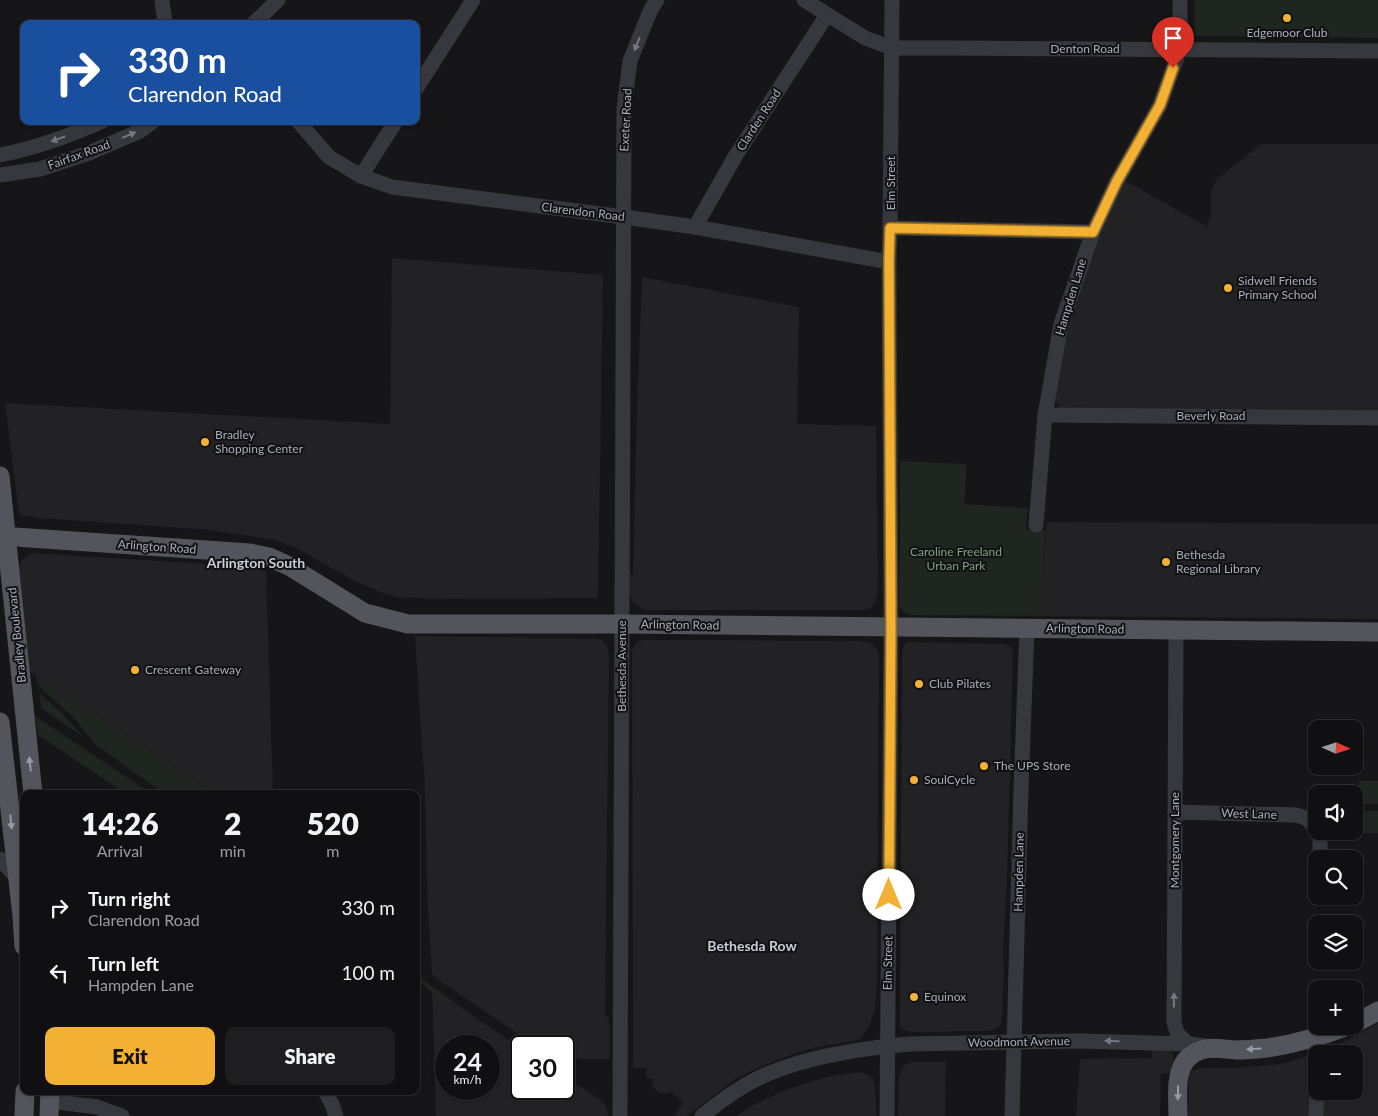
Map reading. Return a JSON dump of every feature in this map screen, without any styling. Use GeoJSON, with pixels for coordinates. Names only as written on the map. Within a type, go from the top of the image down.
{"type":"FeatureCollection","features":[{"type":"Feature","properties":{"kind":"main road","name":"Bradley Boulevard"},"geometry":{"type":"LineString","coordinates":[[0,476],[3,536],[33,790]]}},
{"type":"Feature","properties":{"kind":"main road","name":"Arlington Road"},"geometry":{"type":"LineString","coordinates":[[3,536],[250,554],[268,557],[289,566],[365,614],[408,624],[622,624],[1378,632]]}},
{"type":"Feature","properties":{"kind":"main road"},"geometry":{"type":"LineString","coordinates":[[0,722],[10,857],[20,879]]}},
{"type":"Feature","properties":{"kind":"main road"},"geometry":{"type":"LineString","coordinates":[[1363,1019],[1378,1011]]}},
{"type":"Feature","properties":{"kind":"main road","name":"Woodmont Avenue"},"geometry":{"type":"LineString","coordinates":[[1320,1045],[1334,1035]]}},
{"type":"Feature","properties":{"kind":"main road","name":"Woodmont Avenue"},"geometry":{"type":"LineString","coordinates":[[1215,1047],[1236,1050],[1308,1046]]}},
{"type":"Feature","properties":{"kind":"main road"},"geometry":{"type":"LineString","coordinates":[[1178,1116],[1179,1082],[1183,1064],[1189,1056],[1215,1047]]}},
{"type":"Feature","properties":{"kind":"main road"},"geometry":{"type":"LineString","coordinates":[[24,1116],[25,1095]]}},
{"type":"Feature","properties":{"kind":"street"},"geometry":{"type":"LineString","coordinates":[[162,0],[164,20]]}},
{"type":"Feature","properties":{"kind":"street"},"geometry":{"type":"LineString","coordinates":[[258,20],[278,0]]}},
{"type":"Feature","properties":{"kind":"street"},"geometry":{"type":"LineString","coordinates":[[420,83],[473,0]]}},
{"type":"Feature","properties":{"kind":"street","name":"Exeter Road"},"geometry":{"type":"LineString","coordinates":[[624,217],[624,108],[630,62],[651,9],[657,0]]}},
{"type":"Feature","properties":{"kind":"street","name":"Denton Road"},"geometry":{"type":"LineString","coordinates":[[804,0],[865,38],[892,48],[1378,51]]}},
{"type":"Feature","properties":{"kind":"street","name":"Elm Street"},"geometry":{"type":"LineString","coordinates":[[887,1116],[891,627],[889,262],[892,0]]}},
{"type":"Feature","properties":{"kind":"street","name":"Hampden Lane"},"geometry":{"type":"LineString","coordinates":[[1036,525],[1045,415],[1061,324],[1093,232],[1117,181],[1160,105],[1180,49],[1180,0]]}},
{"type":"Feature","properties":{"kind":"street","name":"Clarden Road"},"geometry":{"type":"LineString","coordinates":[[695,227],[736,155],[827,15]]}},
{"type":"Feature","properties":{"kind":"street","name":"Fairfax Road"},"geometry":{"type":"LineString","coordinates":[[0,155],[27,150],[94,125]]}},
{"type":"Feature","properties":{"kind":"street","name":"Fairfax Road"},"geometry":{"type":"LineString","coordinates":[[0,175],[40,169],[89,153],[140,131],[148,125]]}},
{"type":"Feature","properties":{"kind":"street","name":"Clarendon Road"},"geometry":{"type":"LineString","coordinates":[[301,125],[328,157],[360,176],[392,187],[695,227],[889,262]]}},
{"type":"Feature","properties":{"kind":"street"},"geometry":{"type":"LineString","coordinates":[[360,176],[393,125]]}},
{"type":"Feature","properties":{"kind":"street","name":"Bethesda Avenue"},"geometry":{"type":"LineString","coordinates":[[620,1116],[624,217]]}},
{"type":"Feature","properties":{"kind":"street"},"geometry":{"type":"LineString","coordinates":[[890,228],[1093,232]]}},
{"type":"Feature","properties":{"kind":"street","name":"Beverly Road"},"geometry":{"type":"LineString","coordinates":[[1045,415],[1378,418]]}},
{"type":"Feature","properties":{"kind":"street","name":"Hampden Lane"},"geometry":{"type":"LineString","coordinates":[[1012,1116],[1020,789],[1027,628]]}},
{"type":"Feature","properties":{"kind":"street","name":"Montgomery Lane"},"geometry":{"type":"LineString","coordinates":[[1176,631],[1174,1022],[1177,1033],[1188,1044]]}},
{"type":"Feature","properties":{"kind":"street","name":"West Lane"},"geometry":{"type":"LineString","coordinates":[[1175,812],[1296,815],[1308,819]]}},
{"type":"Feature","properties":{"kind":"street","name":"Woodmont Avenue"},"geometry":{"type":"LineString","coordinates":[[702,1116],[726,1098],[771,1073],[819,1058],[888,1046],[1080,1041],[1188,1044],[1215,1047]]}},
{"type":"Feature","properties":{"kind":"street"},"geometry":{"type":"LineString","coordinates":[[327,1095],[336,1116]]}},
{"type":"Feature","properties":{"kind":"street"},"geometry":{"type":"LineString","coordinates":[[1316,1116],[1317,1100]]}},
{"type":"Feature","properties":{"kind":"street"},"geometry":{"type":"LineString","coordinates":[[50,1103],[97,1107],[122,1116]]}},
{"type":"Feature","properties":{"kind":"shaded area","name":"Sidwell Friends Primary School"},"geometry":{"type":"Polygon","coordinates":[[[1261,144],[1378,144],[1378,412],[1066,409],[1060,407],[1054,399],[1065,335],[1092,250],[1124,180],[1206,226],[1211,216],[1211,191],[1217,179],[1261,144]]]}},
{"type":"Feature","properties":{"kind":"shaded area"},"geometry":{"type":"Polygon","coordinates":[[[392,258],[603,275],[598,598],[442,599],[395,597],[351,579],[296,548],[275,540],[210,530],[19,515],[5,403],[390,424],[392,258]]]}},
{"type":"Feature","properties":{"kind":"shaded area"},"geometry":{"type":"Polygon","coordinates":[[[642,277],[799,307],[797,424],[876,426],[878,584],[876,602],[871,608],[863,610],[650,610],[643,609],[634,604],[628,588],[628,575],[633,574],[642,277]]]}},
{"type":"Feature","properties":{"kind":"shaded area"},"geometry":{"type":"Polygon","coordinates":[[[1046,522],[1378,524],[1378,619],[1041,616],[1046,522]]]}},
{"type":"Feature","properties":{"kind":"shaded area"},"geometry":{"type":"Polygon","coordinates":[[[32,553],[224,565],[266,571],[273,790],[210,790],[30,672],[19,566],[24,557],[32,553]]]}},
{"type":"Feature","properties":{"kind":"shaded area"},"geometry":{"type":"Polygon","coordinates":[[[415,636],[597,639],[607,645],[609,656],[605,1015],[609,1019],[610,1059],[575,1059],[575,1035],[520,1035],[434,977],[432,973],[428,911],[422,750],[415,636]]]}},
{"type":"Feature","properties":{"kind":"shaded area"},"geometry":{"type":"Polygon","coordinates":[[[643,640],[858,641],[874,645],[879,653],[877,981],[875,1010],[869,1026],[859,1040],[817,1047],[764,1065],[734,1080],[687,1116],[674,1116],[683,1103],[672,1092],[662,1094],[655,1090],[652,1083],[654,1079],[646,1078],[646,1068],[633,1068],[632,652],[636,643],[643,640]]]}},
{"type":"Feature","properties":{"kind":"shaded area"},"geometry":{"type":"Polygon","coordinates":[[[907,642],[1005,644],[1013,650],[1002,1017],[998,1028],[990,1031],[912,1032],[903,1030],[900,1027],[902,650],[907,642]]]}},
{"type":"Feature","properties":{"kind":"shaded area"},"geometry":{"type":"Polygon","coordinates":[[[432,986],[510,1041],[510,1100],[575,1100],[575,1083],[603,1102],[607,1108],[608,1116],[436,1116],[436,1100],[500,1100],[500,1035],[435,1035],[435,1084],[432,986]]]}},
{"type":"Feature","properties":{"kind":"shaded area"},"geometry":{"type":"Polygon","coordinates":[[[1378,1023],[1378,1116],[1188,1116],[1189,1078],[1191,1072],[1196,1069],[1280,1064],[1308,1056],[1308,1100],[1363,1100],[1363,1045],[1337,1045],[1356,1035],[1363,1035],[1363,1031],[1378,1023]]]}},
{"type":"Feature","properties":{"kind":"shaded area"},"geometry":{"type":"Polygon","coordinates":[[[1152,1049],[1171,1050],[1173,1055],[1170,1073],[1161,1074],[1160,1116],[1076,1116],[1080,1059],[1152,1058],[1152,1049]]]}},
{"type":"Feature","properties":{"kind":"shaded area"},"geometry":{"type":"Polygon","coordinates":[[[913,1062],[946,1062],[945,1116],[898,1116],[899,1074],[906,1064],[913,1062]]]}},
{"type":"Feature","properties":{"kind":"shaded area"},"geometry":{"type":"Polygon","coordinates":[[[861,1072],[874,1079],[876,1116],[736,1116],[755,1104],[788,1089],[830,1076],[861,1072]]]}},
{"type":"Feature","properties":{"kind":"green space","name":"Edgemoor Club"},"geometry":{"type":"Polygon","coordinates":[[[1195,0],[1378,0],[1378,38],[1195,36],[1195,0]]]}},
{"type":"Feature","properties":{"kind":"green space","name":"Caroline Freeland Urban Park"},"geometry":{"type":"Polygon","coordinates":[[[900,461],[967,464],[964,504],[1028,508],[1026,529],[1045,530],[1041,616],[910,615],[904,613],[899,605],[900,461]]]}},
{"type":"Feature","properties":{"kind":"green space"},"geometry":{"type":"Polygon","coordinates":[[[36,676],[210,790],[160,790],[96,745],[74,718],[37,682],[36,676]]]}},
{"type":"Feature","properties":{"kind":"green space"},"geometry":{"type":"Polygon","coordinates":[[[40,694],[64,715],[83,737],[41,708],[40,694]]]}},
{"type":"Feature","properties":{"kind":"green space"},"geometry":{"type":"Polygon","coordinates":[[[35,716],[146,790],[120,790],[38,735],[35,716]]]}},
{"type":"Feature","properties":{"kind":"green space"},"geometry":{"type":"Polygon","coordinates":[[[1359,781],[1378,781],[1378,804],[1363,804],[1363,785],[1359,785],[1359,781]]]}},
{"type":"Feature","properties":{"kind":"green space"},"geometry":{"type":"Polygon","coordinates":[[[1363,811],[1378,811],[1378,833],[1363,833],[1363,811]]]}},
{"type":"Feature","properties":{"kind":"green space"},"geometry":{"type":"Polygon","coordinates":[[[420,977],[442,994],[442,998],[420,983],[420,977]]]}},
{"type":"Feature","properties":{"kind":"place","name":"Edgemoor Club"},"geometry":{"type":"Point","coordinates":[1287,18]}},
{"type":"Feature","properties":{"kind":"place","name":"Sidwell Friends Primary School"},"geometry":{"type":"Point","coordinates":[1228,288]}},
{"type":"Feature","properties":{"kind":"place","name":"Bradley Shopping Center"},"geometry":{"type":"Point","coordinates":[205,442]}},
{"type":"Feature","properties":{"kind":"place","name":"Bethesda Regional Library"},"geometry":{"type":"Point","coordinates":[1166,562]}},
{"type":"Feature","properties":{"kind":"place","name":"Crescent Gateway"},"geometry":{"type":"Point","coordinates":[135,670]}},
{"type":"Feature","properties":{"kind":"place","name":"Club Pilates"},"geometry":{"type":"Point","coordinates":[919,684]}},
{"type":"Feature","properties":{"kind":"place","name":"The UPS Store"},"geometry":{"type":"Point","coordinates":[984,766]}},
{"type":"Feature","properties":{"kind":"place","name":"SoulCycle"},"geometry":{"type":"Point","coordinates":[914,780]}},
{"type":"Feature","properties":{"kind":"place","name":"Equinox"},"geometry":{"type":"Point","coordinates":[914,997]}},
{"type":"Feature","properties":{"kind":"district","name":"Arlington South"},"geometry":{"type":"Point","coordinates":[256,563]}},
{"type":"Feature","properties":{"kind":"district","name":"Bethesda Row"},"geometry":{"type":"Point","coordinates":[752,946]}},
{"type":"Feature","properties":{"kind":"route"},"geometry":{"type":"LineString","coordinates":[[889,895],[891,627],[889,435],[890,228],[1093,232],[1117,181],[1160,105],[1173,68]]}}]}
